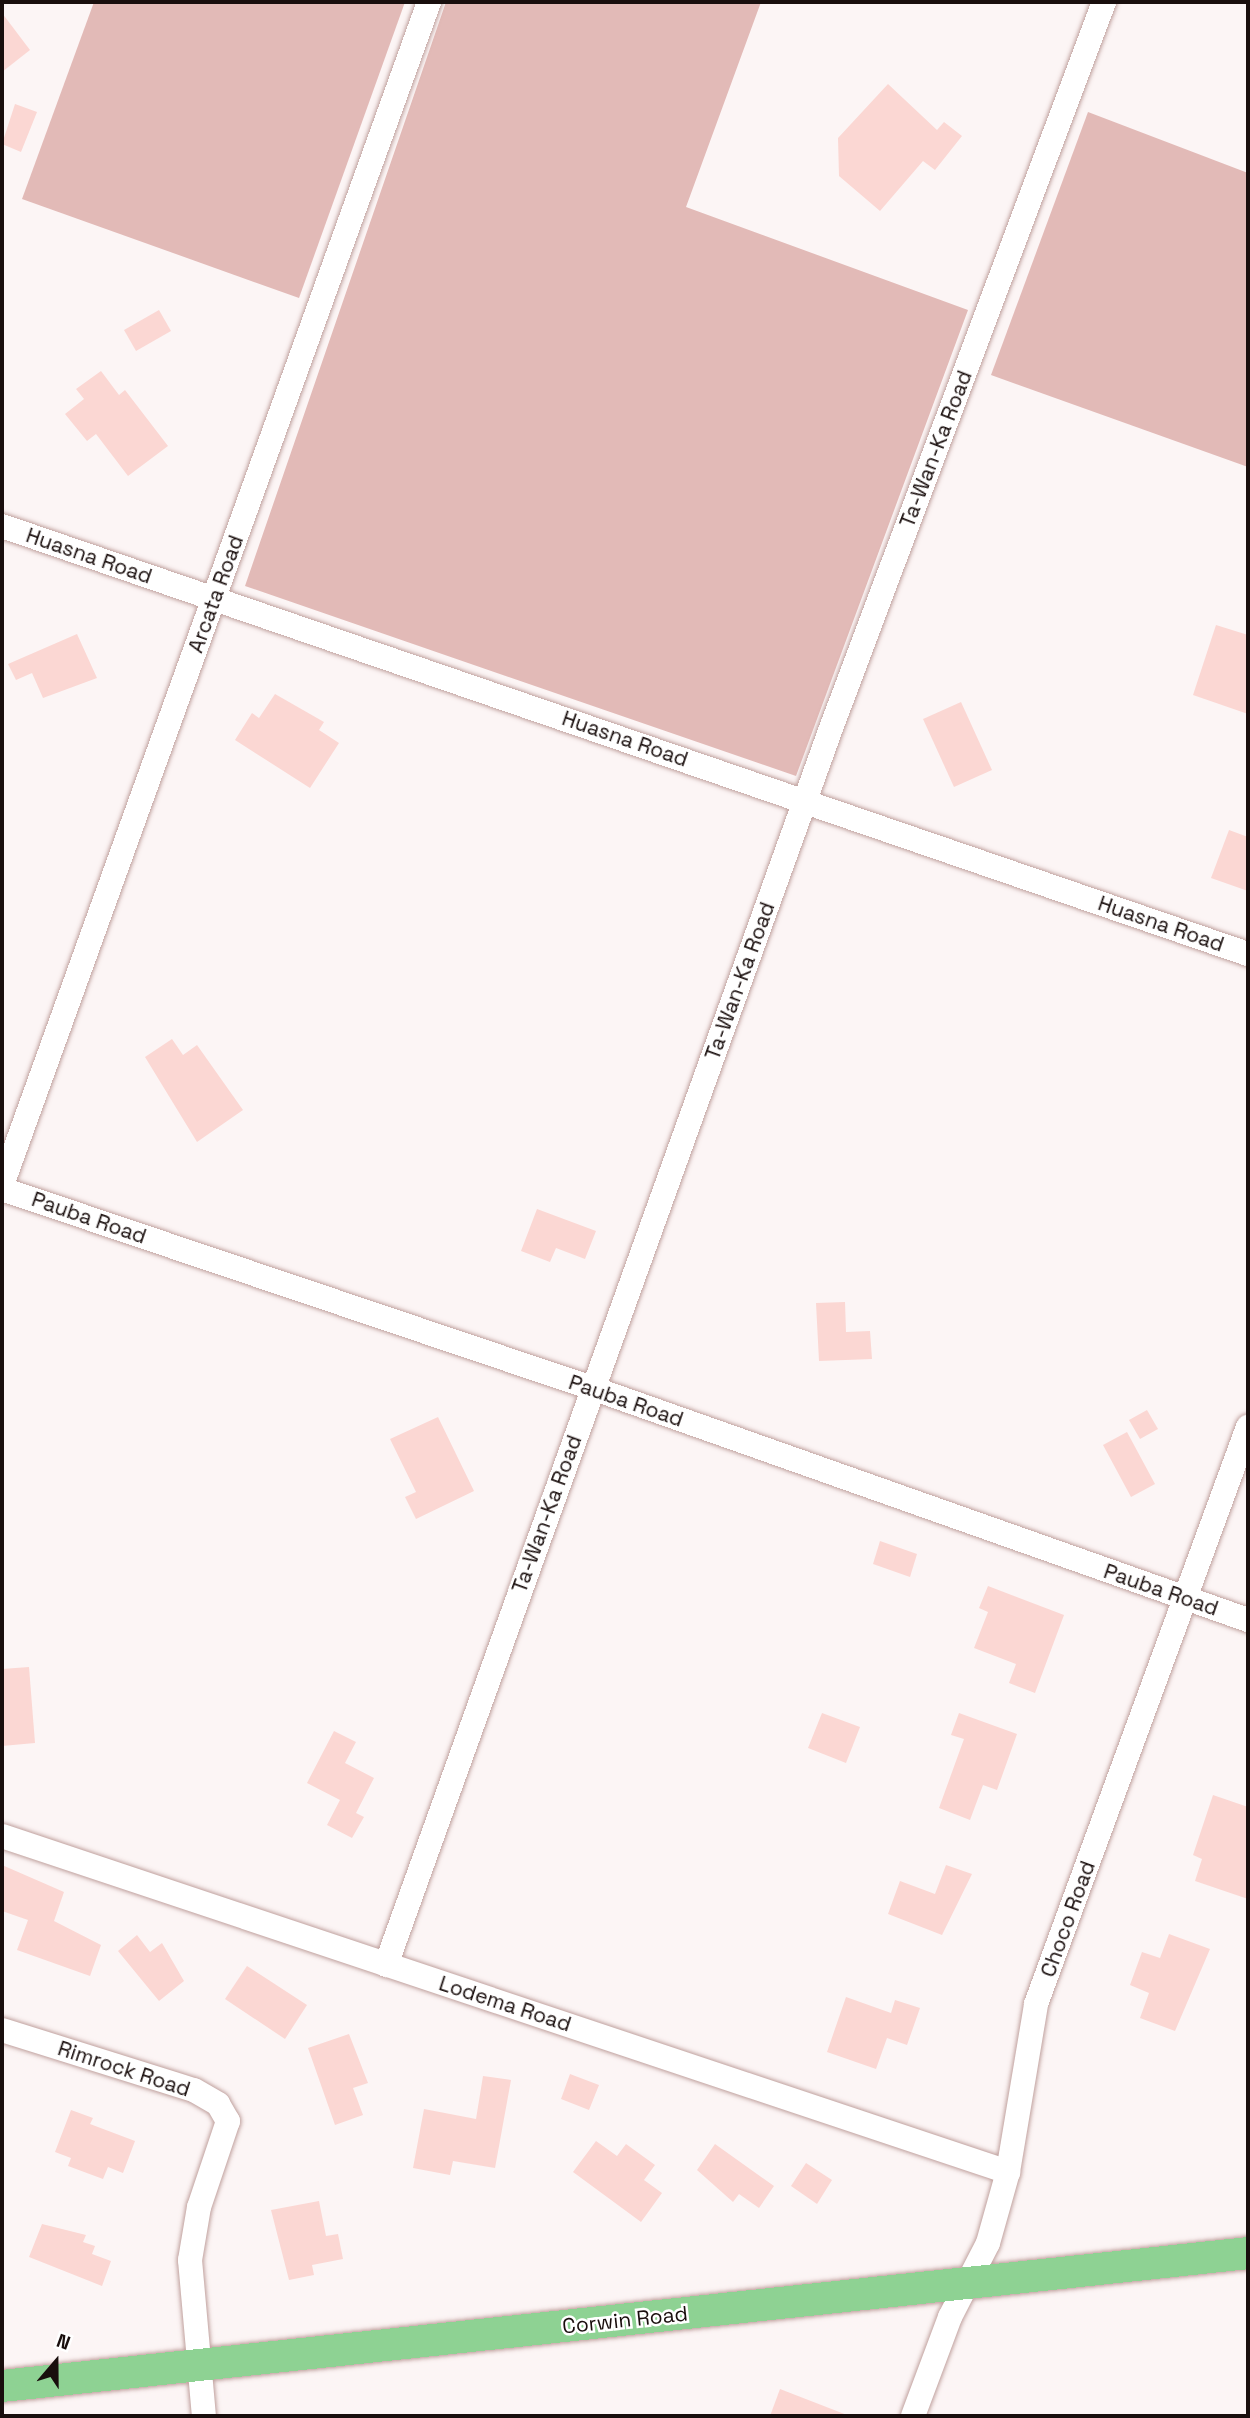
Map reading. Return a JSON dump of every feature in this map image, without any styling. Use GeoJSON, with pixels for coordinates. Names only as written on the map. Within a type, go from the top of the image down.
{"type":"FeatureCollection","features":[{"type":"Feature","properties":{"kind":"main road","name":"Corwin Road"},"geometry":{"type":"LineString","coordinates":[[2,2386],[1248,2253]]}},
{"type":"Feature","properties":{"kind":"street","name":"Arcata Road"},"geometry":{"type":"LineString","coordinates":[[2,1187],[429,2]]}},
{"type":"Feature","properties":{"kind":"street","name":"Ta-Wan-Ka Road"},"geometry":{"type":"LineString","coordinates":[[386,1965],[805,801],[1104,2]]}},
{"type":"Feature","properties":{"kind":"street","name":"Huasna Road"},"geometry":{"type":"LineString","coordinates":[[2,526],[1248,954]]}},
{"type":"Feature","properties":{"kind":"street","name":"Pauba Road"},"geometry":{"type":"LineString","coordinates":[[2,1187],[592,1388],[1248,1620]]}},
{"type":"Feature","properties":{"kind":"street","name":"Choco Road"},"geometry":{"type":"LineString","coordinates":[[913,2416],[964,2284],[988,2243],[1008,2172],[1037,2004],[1248,1427]]}},
{"type":"Feature","properties":{"kind":"street","name":"Lodema Road"},"geometry":{"type":"LineString","coordinates":[[2,1836],[1008,2172]]}},
{"type":"Feature","properties":{"kind":"street","name":"Rimrock Road"},"geometry":{"type":"LineString","coordinates":[[2,2030],[194,2090],[218,2104],[228,2121],[199,2207],[190,2260],[204,2416]]}},
{"type":"Feature","properties":{"kind":"shaded area"},"geometry":{"type":"Polygon","coordinates":[[[94,2],[405,2],[299,298],[22,199],[94,2]]]}},
{"type":"Feature","properties":{"kind":"shaded area"},"geometry":{"type":"Polygon","coordinates":[[[446,2],[761,2],[686,207],[968,310],[796,776],[245,586],[446,2]]]}},
{"type":"Feature","properties":{"kind":"shaded area"},"geometry":{"type":"Polygon","coordinates":[[[1088,112],[1248,173],[1248,467],[991,375],[1088,112]]]}},
{"type":"Feature","properties":{"kind":"building"},"geometry":{"type":"Polygon","coordinates":[[[2,13],[30,50],[2,72],[2,13]]]}},
{"type":"Feature","properties":{"kind":"building"},"geometry":{"type":"Polygon","coordinates":[[[888,84],[937,130],[944,122],[962,136],[935,170],[923,161],[880,211],[839,176],[838,138],[888,84]]]}},
{"type":"Feature","properties":{"kind":"building"},"geometry":{"type":"Polygon","coordinates":[[[15,104],[37,112],[21,152],[2,144],[15,104]]]}},
{"type":"Feature","properties":{"kind":"building"},"geometry":{"type":"Polygon","coordinates":[[[159,310],[171,331],[136,351],[124,330],[159,310]]]}},
{"type":"Feature","properties":{"kind":"building"},"geometry":{"type":"Polygon","coordinates":[[[101,371],[119,395],[125,390],[168,446],[128,476],[96,434],[87,441],[65,414],[84,399],[76,389],[101,371]]]}},
{"type":"Feature","properties":{"kind":"building"},"geometry":{"type":"Polygon","coordinates":[[[1216,625],[1248,635],[1248,714],[1193,695],[1216,625]]]}},
{"type":"Feature","properties":{"kind":"building"},"geometry":{"type":"Polygon","coordinates":[[[77,634],[97,678],[43,698],[32,673],[16,680],[8,664],[77,634]]]}},
{"type":"Feature","properties":{"kind":"building"},"geometry":{"type":"Polygon","coordinates":[[[275,694],[324,722],[319,730],[339,743],[310,788],[235,740],[252,713],[259,718],[275,694]]]}},
{"type":"Feature","properties":{"kind":"building"},"geometry":{"type":"Polygon","coordinates":[[[961,702],[992,770],[954,787],[923,719],[961,702]]]}},
{"type":"Feature","properties":{"kind":"building"},"geometry":{"type":"Polygon","coordinates":[[[1229,830],[1248,837],[1248,891],[1211,878],[1229,830]]]}},
{"type":"Feature","properties":{"kind":"building"},"geometry":{"type":"Polygon","coordinates":[[[172,1039],[183,1055],[197,1045],[243,1110],[197,1142],[145,1057],[172,1039]]]}},
{"type":"Feature","properties":{"kind":"building"},"geometry":{"type":"Polygon","coordinates":[[[537,1209],[596,1231],[585,1259],[556,1248],[550,1262],[521,1251],[537,1209]]]}},
{"type":"Feature","properties":{"kind":"building"},"geometry":{"type":"Polygon","coordinates":[[[845,1302],[846,1332],[870,1331],[872,1359],[819,1361],[816,1303],[845,1302]]]}},
{"type":"Feature","properties":{"kind":"building"},"geometry":{"type":"Polygon","coordinates":[[[1147,1410],[1158,1429],[1140,1439],[1129,1420],[1147,1410]]]}},
{"type":"Feature","properties":{"kind":"building"},"geometry":{"type":"Polygon","coordinates":[[[438,1417],[474,1491],[416,1519],[405,1497],[416,1492],[390,1439],[438,1417]]]}},
{"type":"Feature","properties":{"kind":"building"},"geometry":{"type":"Polygon","coordinates":[[[1127,1432],[1155,1484],[1131,1497],[1103,1445],[1127,1432]]]}},
{"type":"Feature","properties":{"kind":"building"},"geometry":{"type":"Polygon","coordinates":[[[880,1541],[917,1554],[910,1577],[873,1564],[880,1541]]]}},
{"type":"Feature","properties":{"kind":"building"},"geometry":{"type":"Polygon","coordinates":[[[988,1586],[1064,1615],[1035,1693],[1009,1683],[1016,1664],[974,1648],[988,1612],[979,1608],[988,1586]]]}},
{"type":"Feature","properties":{"kind":"building"},"geometry":{"type":"Polygon","coordinates":[[[29,1667],[35,1743],[2,1746],[2,1669],[29,1667]]]}},
{"type":"Feature","properties":{"kind":"building"},"geometry":{"type":"Polygon","coordinates":[[[822,1713],[860,1727],[846,1763],[808,1748],[822,1713]]]}},
{"type":"Feature","properties":{"kind":"building"},"geometry":{"type":"Polygon","coordinates":[[[959,1713],[1017,1734],[997,1790],[983,1785],[970,1820],[939,1808],[964,1739],[951,1735],[959,1713]]]}},
{"type":"Feature","properties":{"kind":"building"},"geometry":{"type":"Polygon","coordinates":[[[334,1731],[356,1742],[345,1763],[374,1778],[356,1813],[364,1817],[352,1838],[327,1825],[340,1800],[307,1783],[334,1731]]]}},
{"type":"Feature","properties":{"kind":"building"},"geometry":{"type":"Polygon","coordinates":[[[1213,1795],[1248,1807],[1248,1899],[1195,1881],[1202,1859],[1193,1855],[1213,1795]]]}},
{"type":"Feature","properties":{"kind":"building"},"geometry":{"type":"Polygon","coordinates":[[[2,1865],[64,1892],[54,1921],[101,1945],[90,1976],[17,1950],[28,1920],[2,1911],[2,1865]]]}},
{"type":"Feature","properties":{"kind":"building"},"geometry":{"type":"Polygon","coordinates":[[[946,1865],[972,1874],[942,1935],[888,1914],[900,1881],[935,1894],[946,1865]]]}},
{"type":"Feature","properties":{"kind":"building"},"geometry":{"type":"Polygon","coordinates":[[[1169,1934],[1210,1949],[1175,2031],[1140,2018],[1149,1993],[1130,1985],[1142,1952],[1160,1958],[1169,1934]]]}},
{"type":"Feature","properties":{"kind":"building"},"geometry":{"type":"Polygon","coordinates":[[[137,1935],[150,1952],[162,1943],[184,1981],[159,2001],[118,1951],[137,1935]]]}},
{"type":"Feature","properties":{"kind":"building"},"geometry":{"type":"Polygon","coordinates":[[[247,1966],[307,2005],[285,2039],[225,1999],[247,1966]]]}},
{"type":"Feature","properties":{"kind":"building"},"geometry":{"type":"Polygon","coordinates":[[[846,1997],[891,2013],[895,2000],[920,2008],[907,2045],[887,2038],[876,2069],[827,2052],[846,1997]]]}},
{"type":"Feature","properties":{"kind":"building"},"geometry":{"type":"Polygon","coordinates":[[[349,2034],[368,2083],[353,2088],[363,2115],[335,2125],[308,2048],[349,2034]]]}},
{"type":"Feature","properties":{"kind":"building"},"geometry":{"type":"Polygon","coordinates":[[[570,2074],[599,2085],[589,2110],[561,2099],[570,2074]]]}},
{"type":"Feature","properties":{"kind":"building"},"geometry":{"type":"Polygon","coordinates":[[[483,2076],[511,2080],[495,2168],[453,2161],[450,2175],[413,2168],[424,2109],[476,2119],[483,2076]]]}},
{"type":"Feature","properties":{"kind":"building"},"geometry":{"type":"Polygon","coordinates":[[[71,2110],[93,2118],[90,2124],[135,2141],[123,2173],[108,2167],[103,2179],[68,2166],[71,2158],[55,2152],[71,2110]]]}},
{"type":"Feature","properties":{"kind":"building"},"geometry":{"type":"Polygon","coordinates":[[[596,2141],[617,2156],[626,2144],[655,2165],[644,2180],[662,2193],[641,2222],[573,2172],[596,2141]]]}},
{"type":"Feature","properties":{"kind":"building"},"geometry":{"type":"Polygon","coordinates":[[[715,2144],[774,2186],[759,2208],[739,2194],[733,2202],[697,2170],[715,2144]]]}},
{"type":"Feature","properties":{"kind":"building"},"geometry":{"type":"Polygon","coordinates":[[[806,2163],[832,2180],[817,2204],[791,2186],[806,2163]]]}},
{"type":"Feature","properties":{"kind":"building"},"geometry":{"type":"Polygon","coordinates":[[[319,2201],[326,2236],[338,2234],[343,2259],[312,2265],[314,2275],[289,2280],[271,2210],[319,2201]]]}},
{"type":"Feature","properties":{"kind":"building"},"geometry":{"type":"Polygon","coordinates":[[[42,2224],[86,2235],[83,2242],[95,2246],[92,2254],[111,2261],[102,2286],[29,2257],[42,2224]]]}},
{"type":"Feature","properties":{"kind":"building"},"geometry":{"type":"Polygon","coordinates":[[[780,2389],[847,2415],[847,2416],[770,2416],[780,2389]]]}}]}
